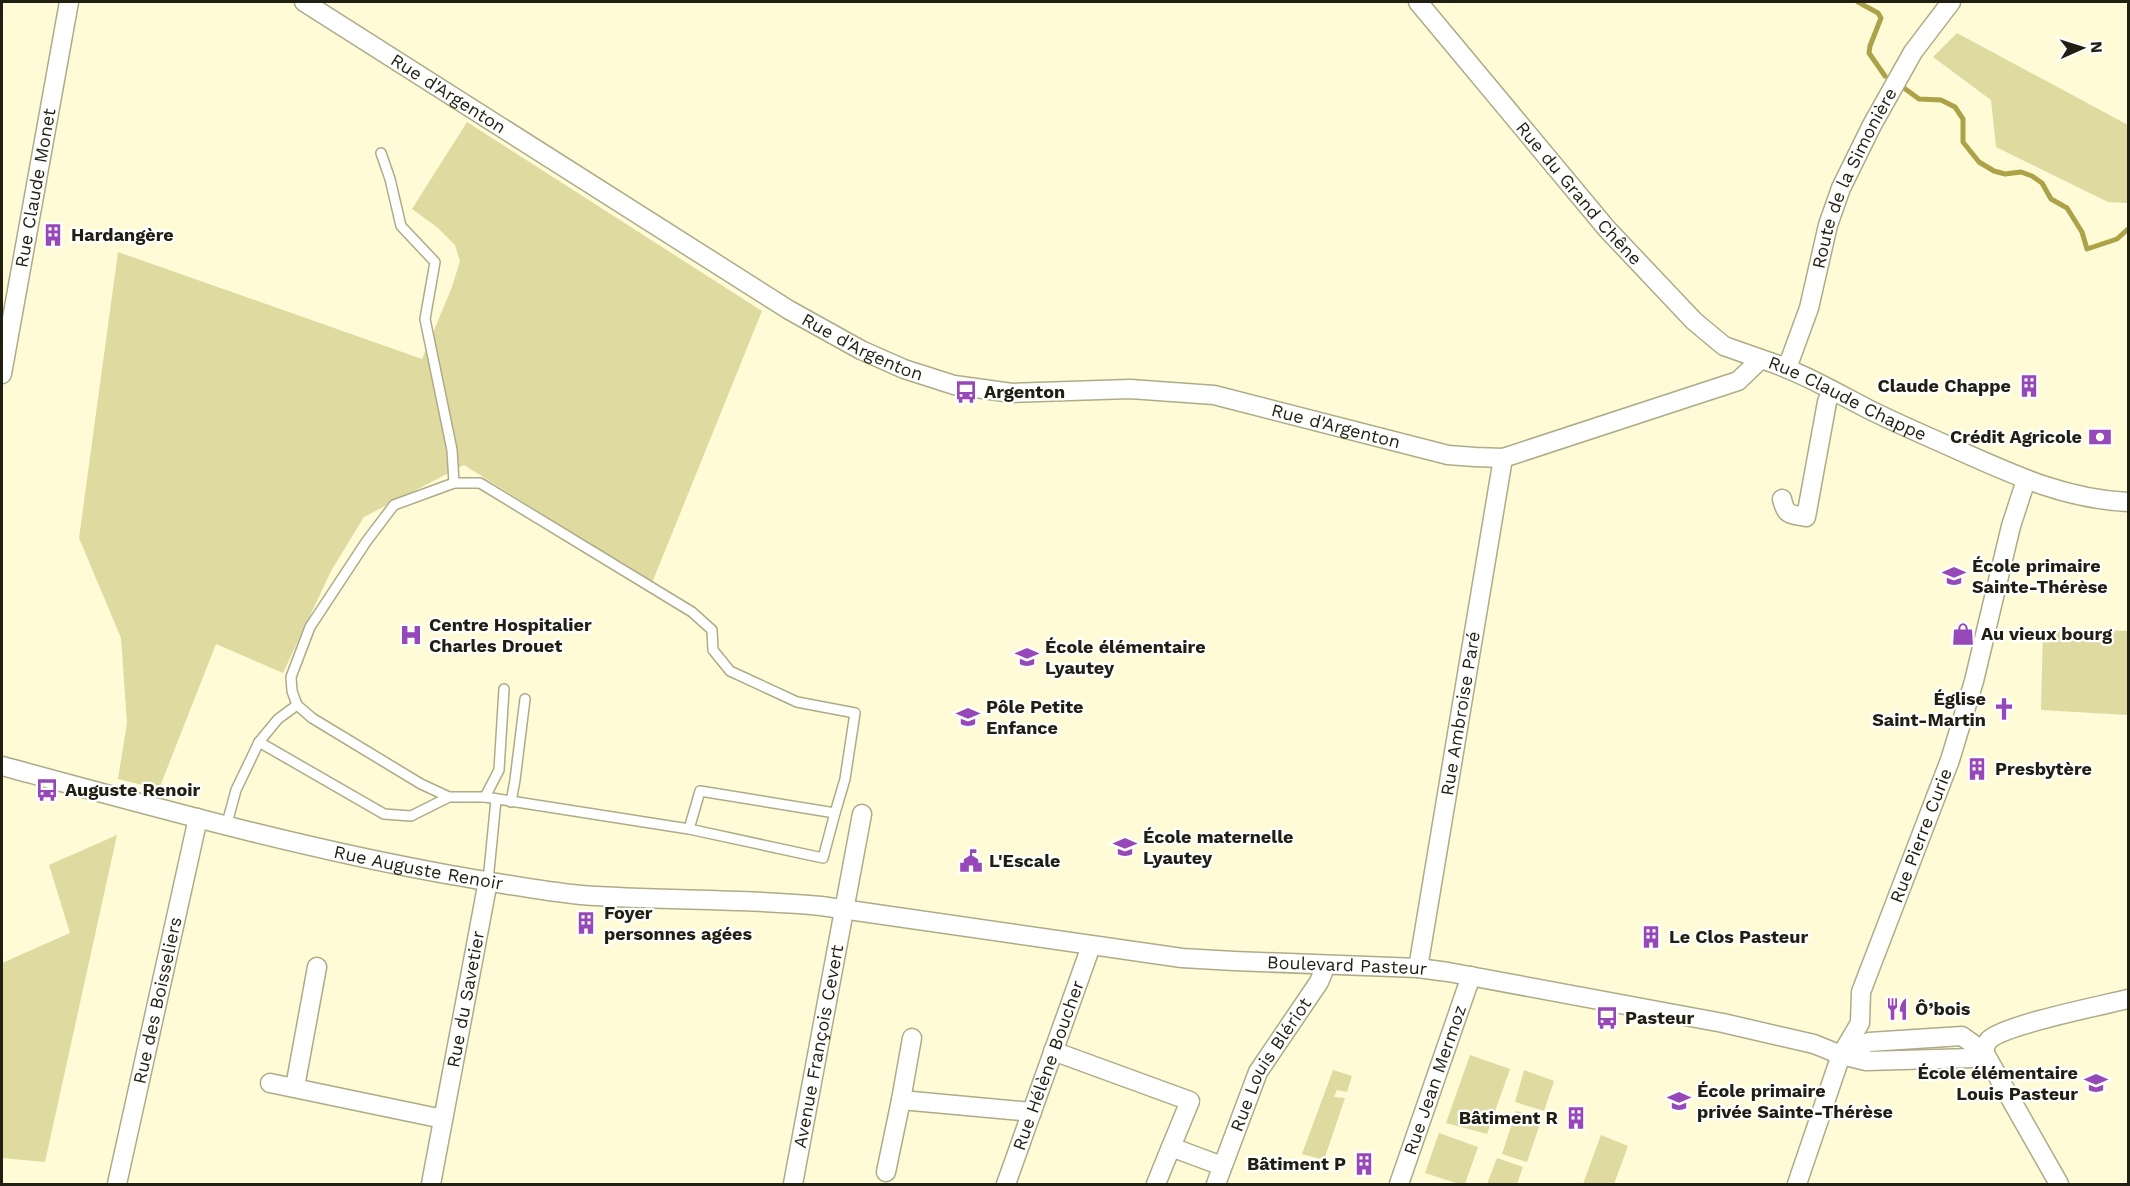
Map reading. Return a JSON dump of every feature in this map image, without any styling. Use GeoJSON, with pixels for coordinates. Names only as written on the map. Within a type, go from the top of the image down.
{"type":"FeatureCollection","features":[{"type":"Feature","properties":{"kind":"street","name":"Rue Claude Monet"},"geometry":{"type":"LineString","coordinates":[[2,374],[69,2]]}},
{"type":"Feature","properties":{"kind":"street","name":"Rue d'Argenton"},"geometry":{"type":"LineString","coordinates":[[304,2],[789,310],[861,350],[904,369],[954,385],[1012,393],[1130,389],[1214,395],[1448,455],[1503,458]]}},
{"type":"Feature","properties":{"kind":"street","name":"Rue du Grand Chêne"},"geometry":{"type":"LineString","coordinates":[[1418,2],[1607,229],[1686,312],[1714,339],[1761,359]]}},
{"type":"Feature","properties":{"kind":"street","name":"Route de la Simonière"},"geometry":{"type":"LineString","coordinates":[[1785,367],[1790,360],[1809,308],[1828,225],[1841,188],[1872,125],[1913,52],[1951,2]]}},
{"type":"Feature","properties":{"kind":"street","name":"Rue Claude Chappe"},"geometry":{"type":"LineString","coordinates":[[1503,458],[1738,381],[1761,359],[1785,367],[1881,415],[2026,480],[2063,493],[2106,501],[2128,502]]}},
{"type":"Feature","properties":{"kind":"street"},"geometry":{"type":"LineString","coordinates":[[1782,499],[1785,510],[1789,514],[1806,517],[1827,402],[1832,390]]}},
{"type":"Feature","properties":{"kind":"street","name":"Rue Ambroise Paré"},"geometry":{"type":"LineString","coordinates":[[1418,968],[1503,458]]}},
{"type":"Feature","properties":{"kind":"street","name":"Rue Pierre Curie"},"geometry":{"type":"LineString","coordinates":[[1797,1185],[1841,1055],[1860,1023],[1861,992],[1950,760],[1974,681],[2011,526],[2026,480]]}},
{"type":"Feature","properties":{"kind":"street","name":"Rue Auguste Renoir"},"geometry":{"type":"LineString","coordinates":[[2,766],[226,827],[385,863],[488,881],[580,894],[784,902],[845,909]]}},
{"type":"Feature","properties":{"kind":"street","name":"Avenue François Cevert"},"geometry":{"type":"LineString","coordinates":[[793,1185],[862,814]]}},
{"type":"Feature","properties":{"kind":"street","name":"Rue des Boisseliers"},"geometry":{"type":"LineString","coordinates":[[117,1185],[198,818]]}},
{"type":"Feature","properties":{"kind":"street","name":"Rue du Savetier"},"geometry":{"type":"LineString","coordinates":[[431,1185],[488,881]]}},
{"type":"Feature","properties":{"kind":"street","name":"Boulevard Pasteur"},"geometry":{"type":"LineString","coordinates":[[845,909],[1182,958],[1418,968],[1723,1023],[1814,1044],[1841,1055]]}},
{"type":"Feature","properties":{"kind":"street","name":"Rue Hélène Boucher"},"geometry":{"type":"LineString","coordinates":[[1006,1185],[1091,946]]}},
{"type":"Feature","properties":{"kind":"street","name":"Rue Louis Blériot"},"geometry":{"type":"LineString","coordinates":[[1216,1185],[1258,1072],[1319,982],[1326,965]]}},
{"type":"Feature","properties":{"kind":"street"},"geometry":{"type":"LineString","coordinates":[[295,1087],[317,967]]}},
{"type":"Feature","properties":{"kind":"street","name":"Rue Jean Mermoz"},"geometry":{"type":"LineString","coordinates":[[1399,1185],[1471,976]]}},
{"type":"Feature","properties":{"kind":"street"},"geometry":{"type":"LineString","coordinates":[[1984,1052],[1988,1041],[1998,1033],[2128,999]]}},
{"type":"Feature","properties":{"kind":"street"},"geometry":{"type":"LineString","coordinates":[[1841,1055],[1869,1042],[1962,1036],[1984,1052],[2059,1184]]}},
{"type":"Feature","properties":{"kind":"street"},"geometry":{"type":"LineString","coordinates":[[886,1172],[912,1038]]}},
{"type":"Feature","properties":{"kind":"street"},"geometry":{"type":"LineString","coordinates":[[1053,1051],[1190,1101],[1156,1185]]}},
{"type":"Feature","properties":{"kind":"street"},"geometry":{"type":"LineString","coordinates":[[270,1083],[443,1119]]}},
{"type":"Feature","properties":{"kind":"street"},"geometry":{"type":"LineString","coordinates":[[901,1100],[1032,1112]]}},
{"type":"Feature","properties":{"kind":"street"},"geometry":{"type":"LineString","coordinates":[[1172,1147],[1222,1166]]}},
{"type":"Feature","properties":{"kind":"lane"},"geometry":{"type":"LineString","coordinates":[[381,153],[390,179],[401,226],[435,262],[425,319],[452,450],[454,483]]}},
{"type":"Feature","properties":{"kind":"lane"},"geometry":{"type":"LineString","coordinates":[[454,483],[480,483],[692,612],[712,630],[713,650],[730,671],[797,702],[855,713],[845,779],[824,858],[689,829],[485,797],[449,797],[421,784],[312,718],[297,705],[292,691],[291,677],[310,627],[366,542],[394,505],[454,483]]}},
{"type":"Feature","properties":{"kind":"lane"},"geometry":{"type":"LineString","coordinates":[[485,797],[499,770],[504,689]]}},
{"type":"Feature","properties":{"kind":"lane"},"geometry":{"type":"LineString","coordinates":[[511,802],[525,699]]}},
{"type":"Feature","properties":{"kind":"lane"},"geometry":{"type":"LineString","coordinates":[[226,827],[236,790],[259,742],[278,719],[297,705]]}},
{"type":"Feature","properties":{"kind":"lane"},"geometry":{"type":"LineString","coordinates":[[259,742],[384,814],[411,816],[449,797]]}},
{"type":"Feature","properties":{"kind":"lane"},"geometry":{"type":"LineString","coordinates":[[689,829],[700,791],[835,813]]}},
{"type":"Feature","properties":{"kind":"lane"},"geometry":{"type":"LineString","coordinates":[[488,881],[496,800]]}},
{"type":"Feature","properties":{"kind":"shaded area"},"geometry":{"type":"Polygon","coordinates":[[[1957,33],[2128,125],[2128,203],[2108,202],[1996,147],[1991,100],[1933,57],[1957,33]]]}},
{"type":"Feature","properties":{"kind":"shaded area"},"geometry":{"type":"Polygon","coordinates":[[[467,122],[762,311],[652,583],[464,465],[364,517],[331,571],[283,673],[216,644],[159,789],[118,779],[127,723],[121,638],[79,538],[118,252],[422,359],[452,287],[460,261],[455,245],[438,228],[412,209],[467,122]]]}},
{"type":"Feature","properties":{"kind":"shaded area"},"geometry":{"type":"Polygon","coordinates":[[[2043,631],[2128,631],[2128,715],[2041,710],[2043,631]]]}},
{"type":"Feature","properties":{"kind":"shaded area"},"geometry":{"type":"Polygon","coordinates":[[[117,835],[45,1162],[2,1158],[2,963],[70,933],[49,865],[117,835]]]}},
{"type":"Feature","properties":{"kind":"shaded area"},"geometry":{"type":"Polygon","coordinates":[[[1470,1055],[1510,1069],[1487,1134],[1446,1123],[1470,1055]]]}},
{"type":"Feature","properties":{"kind":"shaded area"},"geometry":{"type":"Polygon","coordinates":[[[1333,1070],[1352,1076],[1347,1092],[1337,1090],[1334,1097],[1345,1098],[1324,1160],[1302,1154],[1333,1070]]]}},
{"type":"Feature","properties":{"kind":"shaded area"},"geometry":{"type":"Polygon","coordinates":[[[1524,1070],[1554,1081],[1544,1111],[1515,1102],[1524,1070]]]}},
{"type":"Feature","properties":{"kind":"shaded area"},"geometry":{"type":"Polygon","coordinates":[[[1516,1111],[1542,1118],[1527,1162],[1502,1154],[1516,1111]]]}},
{"type":"Feature","properties":{"kind":"shaded area"},"geometry":{"type":"Polygon","coordinates":[[[1439,1133],[1478,1147],[1465,1184],[1425,1173],[1439,1133]]]}},
{"type":"Feature","properties":{"kind":"shaded area"},"geometry":{"type":"Polygon","coordinates":[[[1601,1135],[1628,1146],[1614,1184],[1583,1184],[1601,1135]]]}},
{"type":"Feature","properties":{"kind":"shaded area"},"geometry":{"type":"Polygon","coordinates":[[[1497,1158],[1523,1167],[1517,1184],[1487,1184],[1497,1158]]]}},
{"type":"Feature","properties":{"kind":"waterway"},"geometry":{"type":"LineString","coordinates":[[1858,2],[1878,13],[1881,18],[1869,53],[1885,76]]}},
{"type":"Feature","properties":{"kind":"waterway"},"geometry":{"type":"LineString","coordinates":[[1904,88],[1919,99],[1941,100],[1955,107],[1963,119],[1963,142],[1979,162],[1994,171],[2005,174],[2021,172],[2042,183],[2051,199],[2067,208],[2082,232],[2087,249],[2117,239],[2128,229]]}},
{"type":"Feature","properties":{"kind":"place","name":"Hardangère"},"geometry":{"type":"Point","coordinates":[53,235]}},
{"type":"Feature","properties":{"kind":"place","name":"Claude Chappe"},"geometry":{"type":"Point","coordinates":[2029,386]}},
{"type":"Feature","properties":{"kind":"place","name":"Argenton"},"geometry":{"type":"Point","coordinates":[966,392]}},
{"type":"Feature","properties":{"kind":"place","name":"Crédit Agricole"},"geometry":{"type":"Point","coordinates":[2100,437]}},
{"type":"Feature","properties":{"kind":"place","name":"École primaire Sainte-Thérèse"},"geometry":{"type":"Point","coordinates":[1954,576]}},
{"type":"Feature","properties":{"kind":"place","name":"Au vieux bourg"},"geometry":{"type":"Point","coordinates":[1963,634]}},
{"type":"Feature","properties":{"kind":"place","name":"Centre Hospitalier Charles Drouet"},"geometry":{"type":"Point","coordinates":[411,635]}},
{"type":"Feature","properties":{"kind":"place","name":"École élémentaire Lyautey"},"geometry":{"type":"Point","coordinates":[1027,657]}},
{"type":"Feature","properties":{"kind":"place","name":"Église Saint-Martin"},"geometry":{"type":"Point","coordinates":[2004,709]}},
{"type":"Feature","properties":{"kind":"place","name":"Pôle Petite Enfance"},"geometry":{"type":"Point","coordinates":[968,717]}},
{"type":"Feature","properties":{"kind":"place","name":"Presbytère"},"geometry":{"type":"Point","coordinates":[1977,769]}},
{"type":"Feature","properties":{"kind":"place","name":"Auguste Renoir"},"geometry":{"type":"Point","coordinates":[47,790]}},
{"type":"Feature","properties":{"kind":"place","name":"École maternelle Lyautey"},"geometry":{"type":"Point","coordinates":[1125,847]}},
{"type":"Feature","properties":{"kind":"place","name":"L'Escale"},"geometry":{"type":"Point","coordinates":[971,861]}},
{"type":"Feature","properties":{"kind":"place","name":"Foyer personnes agées"},"geometry":{"type":"Point","coordinates":[586,923]}},
{"type":"Feature","properties":{"kind":"place","name":"Le Clos Pasteur"},"geometry":{"type":"Point","coordinates":[1651,937]}},
{"type":"Feature","properties":{"kind":"place","name":"Ô’bois"},"geometry":{"type":"Point","coordinates":[1897,1009]}},
{"type":"Feature","properties":{"kind":"place","name":"Pasteur"},"geometry":{"type":"Point","coordinates":[1607,1018]}},
{"type":"Feature","properties":{"kind":"place","name":"École élémentaire Louis Pasteur"},"geometry":{"type":"Point","coordinates":[2096,1083]}},
{"type":"Feature","properties":{"kind":"place","name":"École primaire privée Sainte-Thérèse"},"geometry":{"type":"Point","coordinates":[1679,1101]}},
{"type":"Feature","properties":{"kind":"place","name":"Bâtiment R"},"geometry":{"type":"Point","coordinates":[1576,1118]}},
{"type":"Feature","properties":{"kind":"place","name":"Bâtiment P"},"geometry":{"type":"Point","coordinates":[1364,1164]}}]}
